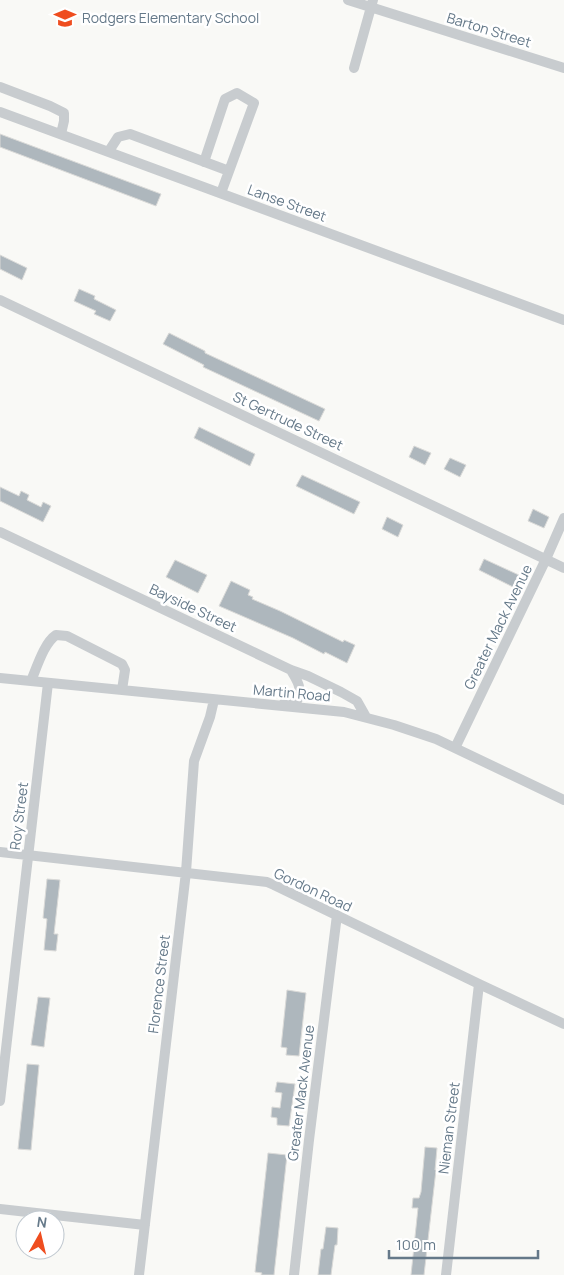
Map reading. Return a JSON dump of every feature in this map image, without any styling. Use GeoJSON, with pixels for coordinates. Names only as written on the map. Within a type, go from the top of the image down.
{"type":"FeatureCollection","features":[{"type":"Feature","properties":{"kind":"street","name":"Barton Street"},"geometry":{"type":"LineString","coordinates":[[348,0],[372,4],[564,68]]}},
{"type":"Feature","properties":{"kind":"street"},"geometry":{"type":"LineString","coordinates":[[354,68],[372,4]]}},
{"type":"Feature","properties":{"kind":"street"},"geometry":{"type":"LineString","coordinates":[[0,87],[64,113],[61,134]]}},
{"type":"Feature","properties":{"kind":"street"},"geometry":{"type":"LineString","coordinates":[[204,162],[225,99],[237,93],[254,103],[221,193]]}},
{"type":"Feature","properties":{"kind":"street","name":"Lanse Street"},"geometry":{"type":"LineString","coordinates":[[0,112],[564,320]]}},
{"type":"Feature","properties":{"kind":"street"},"geometry":{"type":"LineString","coordinates":[[109,151],[118,137],[130,134],[229,171]]}},
{"type":"Feature","properties":{"kind":"street","name":"St Gertrude Street"},"geometry":{"type":"LineString","coordinates":[[0,300],[564,568]]}},
{"type":"Feature","properties":{"kind":"street","name":"Greater Mack Avenue"},"geometry":{"type":"LineString","coordinates":[[455,748],[564,518]]}},
{"type":"Feature","properties":{"kind":"street","name":"Bayside Street"},"geometry":{"type":"LineString","coordinates":[[0,532],[291,670],[308,676],[357,701],[366,717]]}},
{"type":"Feature","properties":{"kind":"street"},"geometry":{"type":"LineString","coordinates":[[31,681],[51,639],[56,635],[67,636],[122,664],[125,670],[122,690]]}},
{"type":"Feature","properties":{"kind":"street"},"geometry":{"type":"LineString","coordinates":[[262,704],[298,699],[300,686],[291,670]]}},
{"type":"Feature","properties":{"kind":"street","name":"Martin Road"},"geometry":{"type":"LineString","coordinates":[[0,678],[329,710],[366,717],[436,739],[564,800]]}},
{"type":"Feature","properties":{"kind":"street","name":"Roy Street"},"geometry":{"type":"LineString","coordinates":[[0,1101],[48,683]]}},
{"type":"Feature","properties":{"kind":"street","name":"Florence Street"},"geometry":{"type":"LineString","coordinates":[[140,1275],[186,872],[194,761],[210,718],[214,700]]}},
{"type":"Feature","properties":{"kind":"street","name":"Gordon Road"},"geometry":{"type":"LineString","coordinates":[[0,852],[267,882],[564,1024]]}},
{"type":"Feature","properties":{"kind":"street","name":"Greater Mack Avenue"},"geometry":{"type":"LineString","coordinates":[[294,1275],[337,915]]}},
{"type":"Feature","properties":{"kind":"street","name":"Nieman Street"},"geometry":{"type":"LineString","coordinates":[[446,1275],[479,984]]}},
{"type":"Feature","properties":{"kind":"street"},"geometry":{"type":"LineString","coordinates":[[0,1209],[145,1224]]}},
{"type":"Feature","properties":{"kind":"building"},"geometry":{"type":"Polygon","coordinates":[[[0,134],[161,194],[156,206],[0,147],[0,134]]]}},
{"type":"Feature","properties":{"kind":"building"},"geometry":{"type":"Polygon","coordinates":[[[0,255],[27,268],[22,280],[0,269],[0,255]]]}},
{"type":"Feature","properties":{"kind":"building"},"geometry":{"type":"Polygon","coordinates":[[[79,289],[95,296],[94,299],[116,310],[110,321],[94,314],[96,311],[74,301],[79,289]]]}},
{"type":"Feature","properties":{"kind":"building"},"geometry":{"type":"Polygon","coordinates":[[[169,333],[205,351],[205,353],[325,409],[319,421],[203,367],[204,365],[163,344],[169,333]]]}},
{"type":"Feature","properties":{"kind":"building"},"geometry":{"type":"Polygon","coordinates":[[[199,427],[255,454],[250,466],[194,438],[199,427]]]}},
{"type":"Feature","properties":{"kind":"building"},"geometry":{"type":"Polygon","coordinates":[[[414,446],[431,453],[425,465],[409,457],[414,446]]]}},
{"type":"Feature","properties":{"kind":"building"},"geometry":{"type":"Polygon","coordinates":[[[450,458],[466,465],[460,477],[444,469],[450,458]]]}},
{"type":"Feature","properties":{"kind":"building"},"geometry":{"type":"Polygon","coordinates":[[[302,475],[360,502],[354,514],[296,486],[302,475]]]}},
{"type":"Feature","properties":{"kind":"building"},"geometry":{"type":"Polygon","coordinates":[[[0,487],[19,496],[21,491],[29,495],[27,500],[41,507],[43,502],[51,506],[43,522],[0,501],[0,487]]]}},
{"type":"Feature","properties":{"kind":"building"},"geometry":{"type":"Polygon","coordinates":[[[533,509],[549,517],[544,528],[528,521],[533,509]]]}},
{"type":"Feature","properties":{"kind":"building"},"geometry":{"type":"Polygon","coordinates":[[[387,517],[403,525],[398,537],[382,529],[387,517]]]}},
{"type":"Feature","properties":{"kind":"building"},"geometry":{"type":"Polygon","coordinates":[[[484,559],[521,576],[515,588],[479,570],[484,559]]]}},
{"type":"Feature","properties":{"kind":"building"},"geometry":{"type":"Polygon","coordinates":[[[175,560],[207,575],[198,593],[166,577],[175,560]]]}},
{"type":"Feature","properties":{"kind":"building"},"geometry":{"type":"Polygon","coordinates":[[[231,581],[250,590],[248,595],[253,597],[252,599],[343,642],[344,640],[355,645],[347,663],[219,606],[231,581]]]}},
{"type":"Feature","properties":{"kind":"building"},"geometry":{"type":"Polygon","coordinates":[[[47,879],[60,880],[54,934],[58,934],[56,951],[44,950],[47,919],[43,918],[47,879]]]}},
{"type":"Feature","properties":{"kind":"building"},"geometry":{"type":"Polygon","coordinates":[[[287,990],[306,993],[299,1056],[286,1055],[287,1048],[281,1047],[287,990]]]}},
{"type":"Feature","properties":{"kind":"building"},"geometry":{"type":"Polygon","coordinates":[[[38,997],[50,998],[44,1047],[31,1045],[38,997]]]}},
{"type":"Feature","properties":{"kind":"building"},"geometry":{"type":"Polygon","coordinates":[[[27,1064],[39,1065],[31,1150],[18,1149],[27,1064]]]}},
{"type":"Feature","properties":{"kind":"building"},"geometry":{"type":"Polygon","coordinates":[[[277,1082],[295,1084],[289,1126],[277,1125],[277,1118],[271,1117],[272,1107],[280,1108],[282,1093],[275,1092],[277,1082]]]}},
{"type":"Feature","properties":{"kind":"building"},"geometry":{"type":"Polygon","coordinates":[[[425,1147],[437,1148],[436,1170],[424,1275],[411,1275],[418,1208],[412,1208],[413,1198],[419,1198],[421,1192],[425,1147]]]}},
{"type":"Feature","properties":{"kind":"building"},"geometry":{"type":"Polygon","coordinates":[[[268,1153],[287,1155],[274,1275],[261,1275],[262,1273],[255,1272],[268,1153]]]}},
{"type":"Feature","properties":{"kind":"building"},"geometry":{"type":"Polygon","coordinates":[[[326,1227],[338,1228],[337,1245],[335,1245],[331,1275],[318,1275],[321,1249],[323,1249],[326,1227]]]}},
{"type":"Feature","properties":{"kind":"place","name":"Rodgers Elementary School"},"geometry":{"type":"Point","coordinates":[65,18]}}]}
